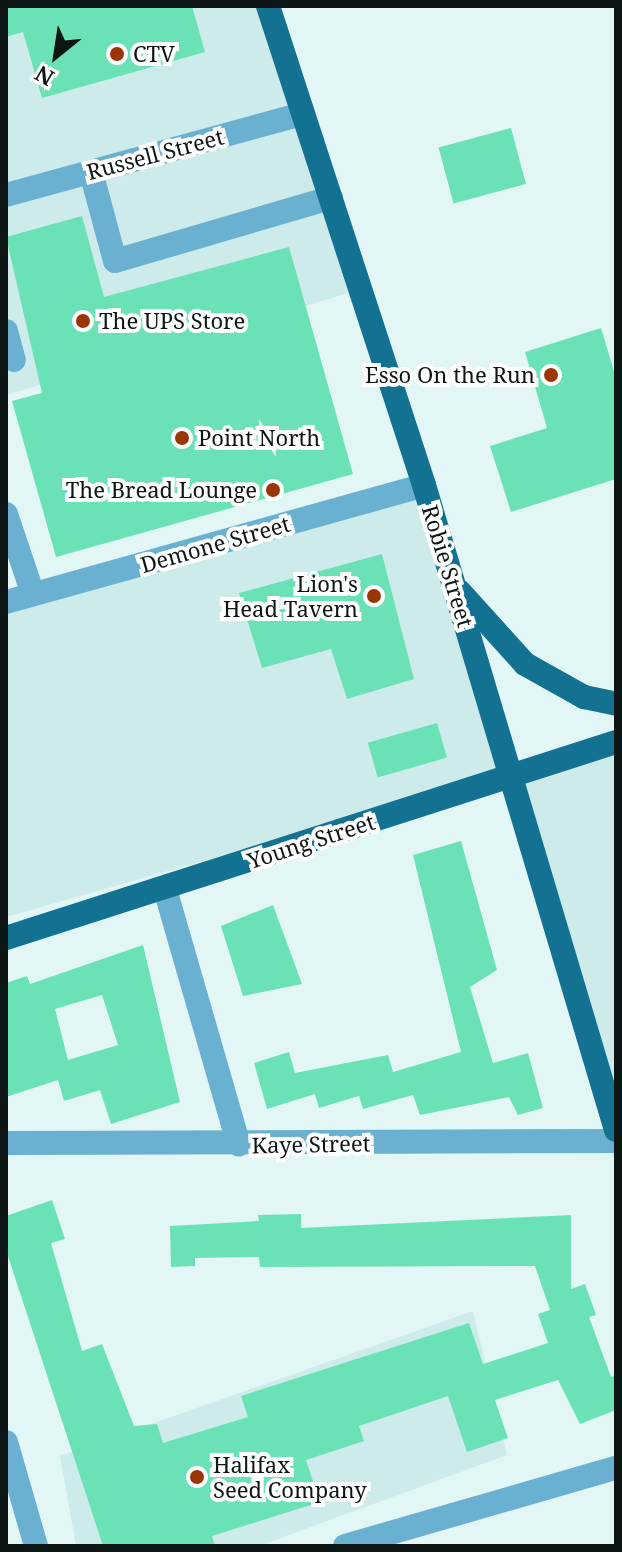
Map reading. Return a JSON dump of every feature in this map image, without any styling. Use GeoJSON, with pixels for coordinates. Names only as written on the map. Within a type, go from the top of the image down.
{"type":"FeatureCollection","features":[{"type":"Feature","properties":{"kind":"main road","name":"Robie Street"},"geometry":{"type":"LineString","coordinates":[[268,6],[424,485],[513,775],[616,1130]]}},
{"type":"Feature","properties":{"kind":"main road"},"geometry":{"type":"LineString","coordinates":[[453,584],[525,664],[584,697],[616,704]]}},
{"type":"Feature","properties":{"kind":"main road","name":"Young Street"},"geometry":{"type":"LineString","coordinates":[[6,938],[616,742]]}},
{"type":"Feature","properties":{"kind":"street","name":"Russell Street"},"geometry":{"type":"LineString","coordinates":[[6,195],[303,114]]}},
{"type":"Feature","properties":{"kind":"street"},"geometry":{"type":"LineString","coordinates":[[91,172],[115,261],[331,198]]}},
{"type":"Feature","properties":{"kind":"street"},"geometry":{"type":"LineString","coordinates":[[6,331],[14,360]]}},
{"type":"Feature","properties":{"kind":"street","name":"Demone Street"},"geometry":{"type":"LineString","coordinates":[[6,602],[424,485]]}},
{"type":"Feature","properties":{"kind":"street"},"geometry":{"type":"LineString","coordinates":[[6,514],[33,594]]}},
{"type":"Feature","properties":{"kind":"street"},"geometry":{"type":"LineString","coordinates":[[165,889],[239,1145]]}},
{"type":"Feature","properties":{"kind":"street","name":"Kaye Street"},"geometry":{"type":"LineString","coordinates":[[6,1143],[239,1145],[616,1141]]}},
{"type":"Feature","properties":{"kind":"street"},"geometry":{"type":"LineString","coordinates":[[6,1442],[36,1546]]}},
{"type":"Feature","properties":{"kind":"street"},"geometry":{"type":"LineString","coordinates":[[345,1546],[616,1468]]}},
{"type":"Feature","properties":{"kind":"shaded area"},"geometry":{"type":"Polygon","coordinates":[[[6,6],[265,6],[352,292],[6,395],[6,6]]]}},
{"type":"Feature","properties":{"kind":"shaded area"},"geometry":{"type":"Polygon","coordinates":[[[410,483],[500,776],[616,755],[616,1166],[499,777],[6,917],[6,602],[410,483]]]}},
{"type":"Feature","properties":{"kind":"shaded area"},"geometry":{"type":"Polygon","coordinates":[[[473,1311],[507,1455],[259,1546],[76,1546],[60,1456],[473,1311]]]}},
{"type":"Feature","properties":{"kind":"building","name":"CTV"},"geometry":{"type":"Polygon","coordinates":[[[6,6],[192,6],[205,52],[42,98],[23,32],[6,37],[6,6]]]}},
{"type":"Feature","properties":{"kind":"building"},"geometry":{"type":"Polygon","coordinates":[[[511,128],[526,184],[454,203],[439,147],[511,128]]]}},
{"type":"Feature","properties":{"kind":"building","name":"Point North"},"geometry":{"type":"Polygon","coordinates":[[[82,216],[104,297],[289,247],[353,474],[56,557],[12,401],[42,393],[6,237],[82,216]]]}},
{"type":"Feature","properties":{"kind":"building"},"geometry":{"type":"Polygon","coordinates":[[[601,328],[616,378],[616,479],[511,512],[490,446],[547,428],[525,352],[601,328]]]}},
{"type":"Feature","properties":{"kind":"building"},"geometry":{"type":"Polygon","coordinates":[[[382,554],[414,679],[347,699],[331,649],[262,668],[239,593],[382,554]]]}},
{"type":"Feature","properties":{"kind":"building"},"geometry":{"type":"Polygon","coordinates":[[[437,723],[447,758],[378,777],[368,743],[437,723]]]}},
{"type":"Feature","properties":{"kind":"building"},"geometry":{"type":"Polygon","coordinates":[[[461,841],[497,970],[470,987],[493,1063],[528,1053],[543,1108],[518,1115],[509,1097],[420,1115],[413,1095],[363,1109],[359,1096],[319,1108],[315,1094],[267,1109],[254,1063],[289,1052],[295,1073],[388,1055],[393,1072],[461,1052],[413,855],[461,841]]]}},
{"type":"Feature","properties":{"kind":"building"},"geometry":{"type":"Polygon","coordinates":[[[273,905],[302,984],[243,996],[221,926],[273,905]]]}},
{"type":"Feature","properties":{"kind":"building"},"geometry":{"type":"Polygon","coordinates":[[[143,945],[180,1102],[111,1124],[100,1090],[64,1101],[58,1080],[6,1097],[6,983],[27,976],[30,984],[143,945]],[[102,995],[55,1009],[68,1060],[118,1045],[102,995]]]}},
{"type":"Feature","properties":{"kind":"building"},"geometry":{"type":"Polygon","coordinates":[[[52,1200],[65,1239],[51,1243],[82,1351],[102,1344],[134,1426],[157,1424],[163,1443],[248,1417],[241,1396],[469,1323],[483,1364],[548,1343],[538,1314],[550,1310],[535,1266],[260,1267],[259,1257],[195,1258],[195,1266],[171,1267],[170,1226],[259,1221],[258,1215],[301,1214],[301,1228],[571,1215],[571,1289],[585,1284],[596,1315],[589,1317],[611,1377],[616,1375],[616,1410],[580,1424],[558,1380],[495,1400],[508,1438],[467,1452],[448,1396],[359,1426],[364,1441],[306,1460],[320,1502],[212,1536],[215,1546],[103,1546],[6,1250],[6,1216],[52,1200]]]}},
{"type":"Feature","properties":{"kind":"place","name":"CTV"},"geometry":{"type":"Point","coordinates":[117,54]}},
{"type":"Feature","properties":{"kind":"place","name":"The UPS Store"},"geometry":{"type":"Point","coordinates":[83,321]}},
{"type":"Feature","properties":{"kind":"place","name":"Esso On the Run"},"geometry":{"type":"Point","coordinates":[551,375]}},
{"type":"Feature","properties":{"kind":"place","name":"Point North"},"geometry":{"type":"Point","coordinates":[182,438]}},
{"type":"Feature","properties":{"kind":"place","name":"The Bread Lounge"},"geometry":{"type":"Point","coordinates":[273,490]}},
{"type":"Feature","properties":{"kind":"place","name":"Lion's Head Tavern"},"geometry":{"type":"Point","coordinates":[374,596]}},
{"type":"Feature","properties":{"kind":"place","name":"Halifax Seed Company"},"geometry":{"type":"Point","coordinates":[197,1477]}}]}
